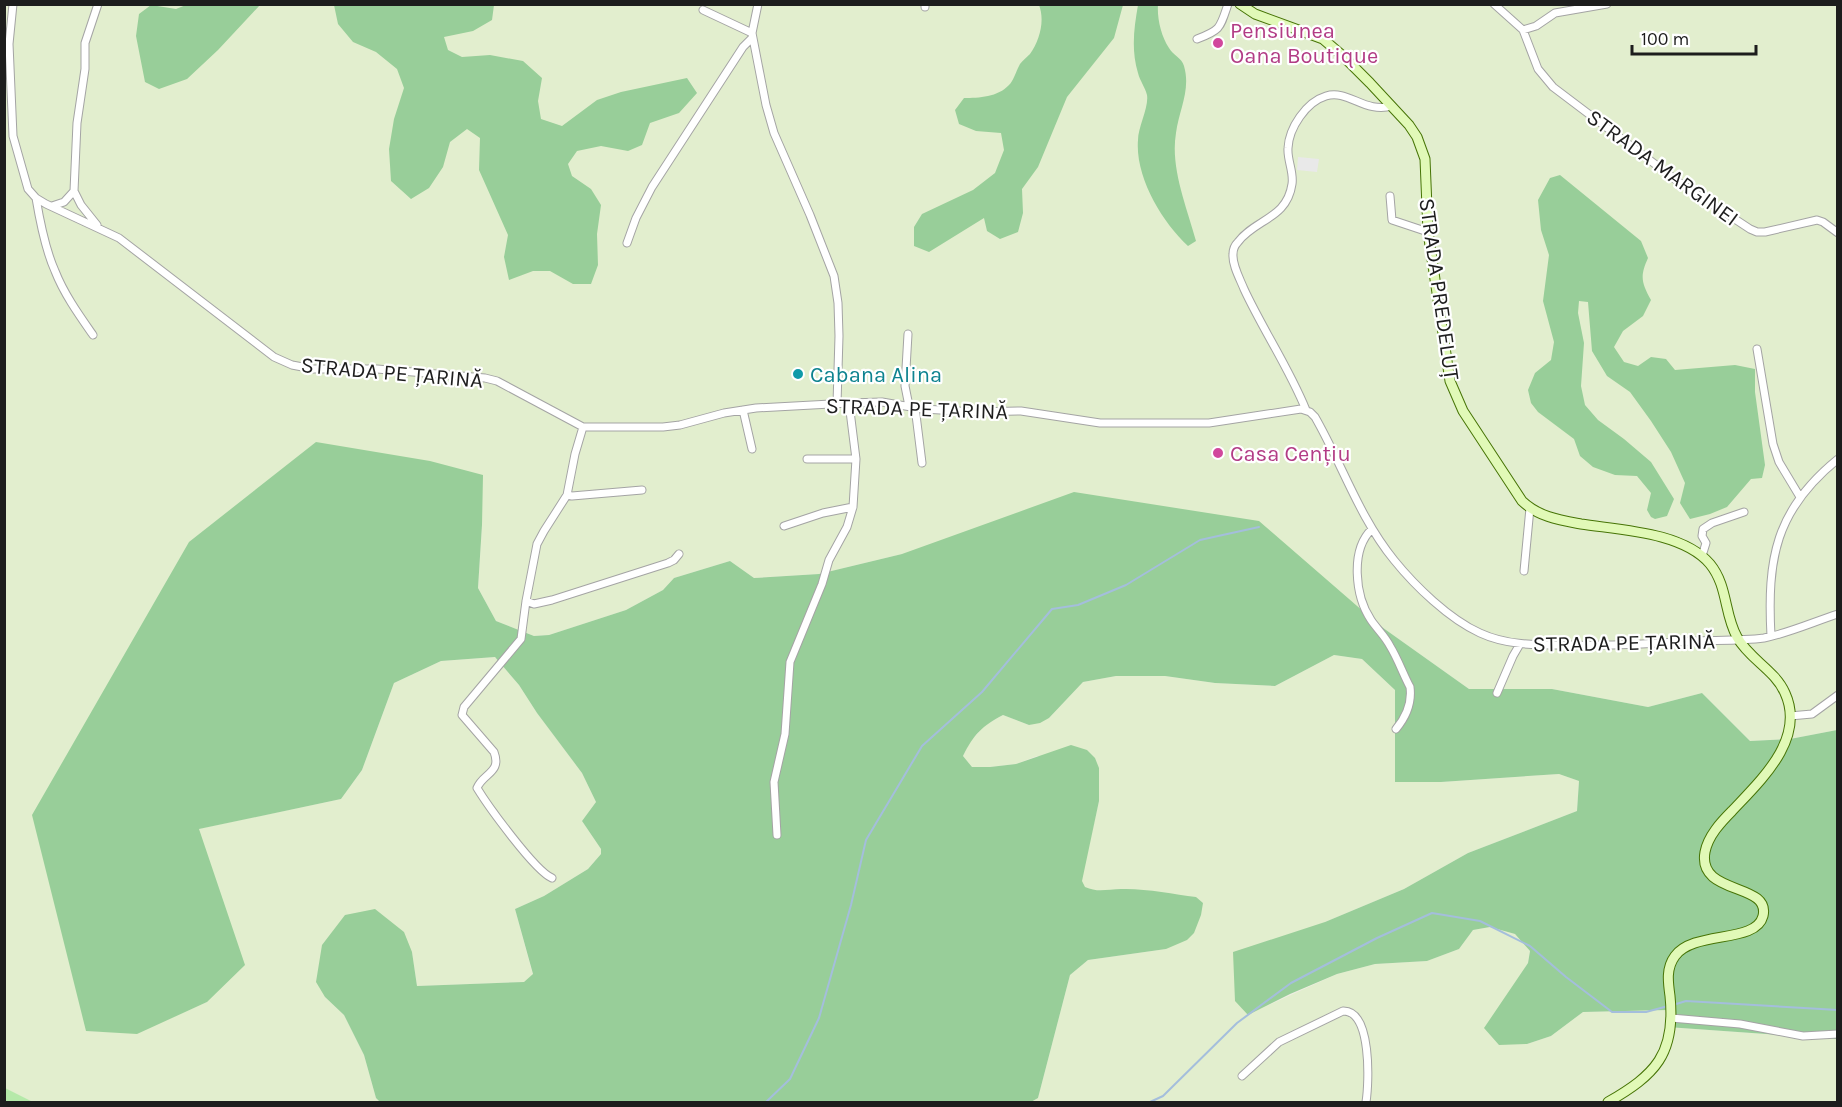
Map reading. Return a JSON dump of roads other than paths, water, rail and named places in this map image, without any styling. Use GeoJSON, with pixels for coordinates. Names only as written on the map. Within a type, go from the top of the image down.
{"type":"FeatureCollection","features":[{"type":"Feature","properties":{"kind":"main road","name":"STRADA PREDELUȚ"},"geometry":{"type":"LineString","coordinates":[[1240,4],[1256,14],[1323,39],[1344,57],[1409,125],[1422,148],[1426,169],[1428,232],[1453,390],[1463,411],[1522,501],[1548,517],[1672,540],[1693,549],[1711,565],[1721,583],[1738,639],[1780,684],[1788,700],[1790,716],[1787,738],[1776,761],[1759,783],[1717,827],[1704,853],[1704,863],[1713,878],[1725,885],[1745,891],[1759,900],[1764,914],[1761,921],[1750,930],[1699,941],[1681,949],[1670,964],[1668,974],[1671,1010]]}},
{"type":"Feature","properties":{"kind":"main road"},"geometry":{"type":"LineString","coordinates":[[1608,1102],[1634,1087],[1656,1066],[1666,1045],[1671,1010]]}},
{"type":"Feature","properties":{"kind":"street"},"geometry":{"type":"LineString","coordinates":[[13,4],[9,44],[13,136],[28,189],[36,198],[55,271],[72,304],[93,335]]}},
{"type":"Feature","properties":{"kind":"street"},"geometry":{"type":"LineString","coordinates":[[98,4],[85,43],[85,69],[77,123],[74,191],[81,206],[100,229]]}},
{"type":"Feature","properties":{"kind":"street"},"geometry":{"type":"LineString","coordinates":[[758,4],[752,36],[766,105],[774,133],[834,276],[839,336],[837,404]]}},
{"type":"Feature","properties":{"kind":"street"},"geometry":{"type":"LineString","coordinates":[[1197,39],[1215,33],[1221,27],[1228,4]]}},
{"type":"Feature","properties":{"kind":"street"},"geometry":{"type":"LineString","coordinates":[[1494,4],[1523,30],[1536,26],[1555,13],[1607,4]]}},
{"type":"Feature","properties":{"kind":"street"},"geometry":{"type":"LineString","coordinates":[[703,10],[752,36]]}},
{"type":"Feature","properties":{"kind":"street","name":"STRADA MARGINEI"},"geometry":{"type":"LineString","coordinates":[[1523,30],[1538,69],[1553,87],[1680,183],[1750,229],[1766,232],[1817,220],[1838,232]]}},
{"type":"Feature","properties":{"kind":"street"},"geometry":{"type":"LineString","coordinates":[[627,243],[636,218],[652,187],[752,36]]}},
{"type":"Feature","properties":{"kind":"street","name":"STRADA PE ȚARINĂ"},"geometry":{"type":"LineString","coordinates":[[1392,106],[1378,109],[1341,95],[1327,96],[1313,103],[1299,119],[1290,135],[1288,150],[1292,180],[1288,199],[1281,208],[1266,221],[1249,231],[1235,246],[1233,261],[1256,316],[1306,410],[1318,422],[1372,529],[1395,562],[1446,611],[1478,633],[1520,644],[1614,646],[1753,639],[1771,636],[1838,614]]}},
{"type":"Feature","properties":{"kind":"street"},"geometry":{"type":"LineString","coordinates":[[51,206],[64,202],[74,191]]}},
{"type":"Feature","properties":{"kind":"street"},"geometry":{"type":"LineString","coordinates":[[1390,196],[1392,220],[1428,232]]}},
{"type":"Feature","properties":{"kind":"street","name":"STRADA PE ȚARINĂ"},"geometry":{"type":"LineString","coordinates":[[36,198],[119,238],[274,357],[292,365],[313,369],[377,369],[485,378],[507,385],[583,428],[663,427],[743,410],[882,402],[975,412],[1021,411],[1100,423],[1209,423],[1306,410]]}},
{"type":"Feature","properties":{"kind":"street"},"geometry":{"type":"LineString","coordinates":[[908,334],[905,386],[912,407],[922,463]]}},
{"type":"Feature","properties":{"kind":"street"},"geometry":{"type":"LineString","coordinates":[[1757,349],[1773,444],[1779,462],[1800,497]]}},
{"type":"Feature","properties":{"kind":"street"},"geometry":{"type":"LineString","coordinates":[[777,835],[774,782],[785,734],[790,662],[822,584],[829,560],[847,527],[853,507],[856,459],[849,403]]}},
{"type":"Feature","properties":{"kind":"street"},"geometry":{"type":"LineString","coordinates":[[743,410],[752,449]]}},
{"type":"Feature","properties":{"kind":"street"},"geometry":{"type":"LineString","coordinates":[[552,878],[540,870],[526,854],[477,788],[478,784],[493,770],[496,759],[494,752],[462,715],[464,707],[521,639],[537,544],[567,495],[577,444],[583,428]]}},
{"type":"Feature","properties":{"kind":"street"},"geometry":{"type":"LineString","coordinates":[[807,459],[856,459]]}},
{"type":"Feature","properties":{"kind":"street"},"geometry":{"type":"LineString","coordinates":[[1771,636],[1769,600],[1771,573],[1781,532],[1788,515],[1800,497],[1838,459]]}},
{"type":"Feature","properties":{"kind":"street"},"geometry":{"type":"LineString","coordinates":[[567,495],[642,490]]}},
{"type":"Feature","properties":{"kind":"street"},"geometry":{"type":"LineString","coordinates":[[784,526],[823,513],[853,507]]}},
{"type":"Feature","properties":{"kind":"street"},"geometry":{"type":"LineString","coordinates":[[1524,571],[1530,508]]}},
{"type":"Feature","properties":{"kind":"street"},"geometry":{"type":"LineString","coordinates":[[1702,556],[1706,543],[1702,536],[1702,529],[1712,523],[1744,512]]}},
{"type":"Feature","properties":{"kind":"street"},"geometry":{"type":"LineString","coordinates":[[1372,529],[1360,547],[1359,586],[1371,621],[1392,649],[1410,687],[1411,694],[1406,712],[1396,729]]}},
{"type":"Feature","properties":{"kind":"street"},"geometry":{"type":"LineString","coordinates":[[526,601],[534,604],[552,600],[668,563],[679,554]]}},
{"type":"Feature","properties":{"kind":"street"},"geometry":{"type":"LineString","coordinates":[[1497,693],[1520,644]]}},
{"type":"Feature","properties":{"kind":"street"},"geometry":{"type":"LineString","coordinates":[[1790,716],[1812,714],[1838,695]]}},
{"type":"Feature","properties":{"kind":"street"},"geometry":{"type":"LineString","coordinates":[[1671,1010],[1803,1036],[1838,1034]]}},
{"type":"Feature","properties":{"kind":"street"},"geometry":{"type":"LineString","coordinates":[[1242,1076],[1280,1042],[1347,1011],[1355,1015],[1366,1046],[1369,1071],[1366,1102]]}},
{"type":"Feature","properties":{"kind":"waterway"},"geometry":{"type":"LineString","coordinates":[[766,1102],[790,1079],[819,1018],[851,905],[866,840],[922,746],[982,692],[1052,609],[1078,605],[1126,585],[1200,540],[1259,527]]}},
{"type":"Feature","properties":{"kind":"waterway"},"geometry":{"type":"LineString","coordinates":[[1150,1102],[1163,1096],[1237,1023],[1291,983],[1377,938],[1432,913],[1480,921],[1530,946],[1612,1012],[1646,1012],[1668,1006]]}},
{"type":"Feature","properties":{"kind":"waterway"},"geometry":{"type":"LineString","coordinates":[[1673,1005],[1686,1001],[1838,1010]]}},
{"type":"Feature","properties":{"kind":"place","name":"Pensiunea Oana Boutique"},"geometry":{"type":"Point","coordinates":[1218,43]}},
{"type":"Feature","properties":{"kind":"place","name":"Cabana Alina"},"geometry":{"type":"Point","coordinates":[798,374]}},
{"type":"Feature","properties":{"kind":"place","name":"Casa Cențiu"},"geometry":{"type":"Point","coordinates":[1218,453]}}]}
